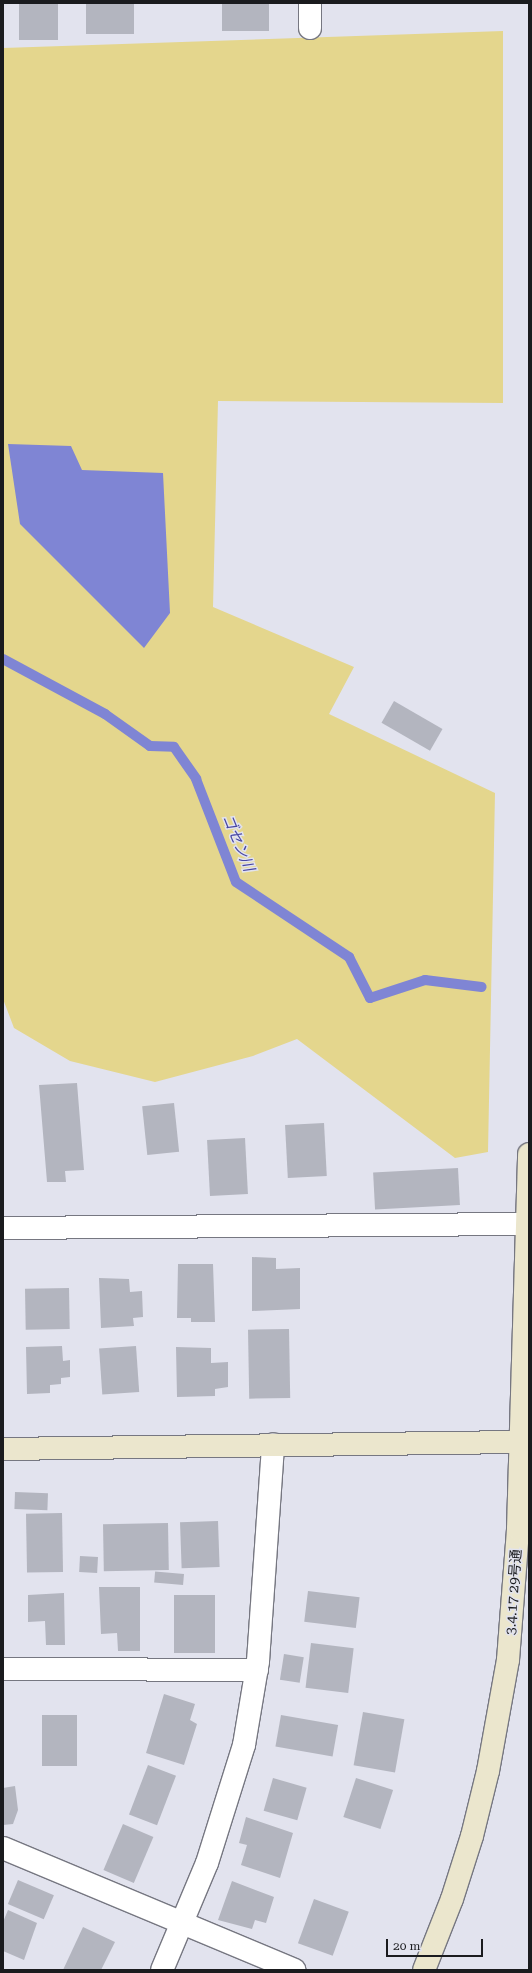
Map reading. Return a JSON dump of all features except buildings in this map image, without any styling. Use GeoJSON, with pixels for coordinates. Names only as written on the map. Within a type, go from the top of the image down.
{"type":"FeatureCollection","features":[{"type":"Feature","properties":{"kind":"street"},"geometry":{"type":"LineString","coordinates":[[310,3],[310,28]]}},
{"type":"Feature","properties":{"kind":"street","name":"3.4.17 29号通"},"geometry":{"type":"LineString","coordinates":[[424,1970],[452,1899],[472,1836],[499,1716],[508,1660],[524,1442],[529,1154]]}},
{"type":"Feature","properties":{"kind":"street"},"geometry":{"type":"LineString","coordinates":[[3,1228],[527,1224]]}},
{"type":"Feature","properties":{"kind":"street"},"geometry":{"type":"LineString","coordinates":[[3,1449],[524,1442]]}},
{"type":"Feature","properties":{"kind":"street"},"geometry":{"type":"LineString","coordinates":[[162,1970],[207,1863],[244,1744],[257,1670],[272,1445]]}},
{"type":"Feature","properties":{"kind":"street"},"geometry":{"type":"LineString","coordinates":[[3,1669],[257,1670]]}},
{"type":"Feature","properties":{"kind":"street"},"geometry":{"type":"LineString","coordinates":[[3,1848],[296,1970]]}},
{"type":"Feature","properties":{"kind":"shaded area"},"geometry":{"type":"Polygon","coordinates":[[[503,31],[503,403],[218,401],[213,607],[354,667],[329,714],[495,793],[488,1152],[455,1158],[297,1039],[253,1056],[155,1082],[70,1061],[14,1028],[3,999],[3,48],[503,31]]]}},
{"type":"Feature","properties":{"kind":"water"},"geometry":{"type":"Polygon","coordinates":[[[8,444],[71,446],[82,470],[163,473],[170,613],[144,648],[20,524],[8,444]]]}},
{"type":"Feature","properties":{"kind":"waterway","name":"ゴセン川"},"geometry":{"type":"LineString","coordinates":[[3,659],[105,714],[150,746],[174,747],[196,779],[236,882],[349,957],[370,998],[425,980],[482,987]]}}]}
